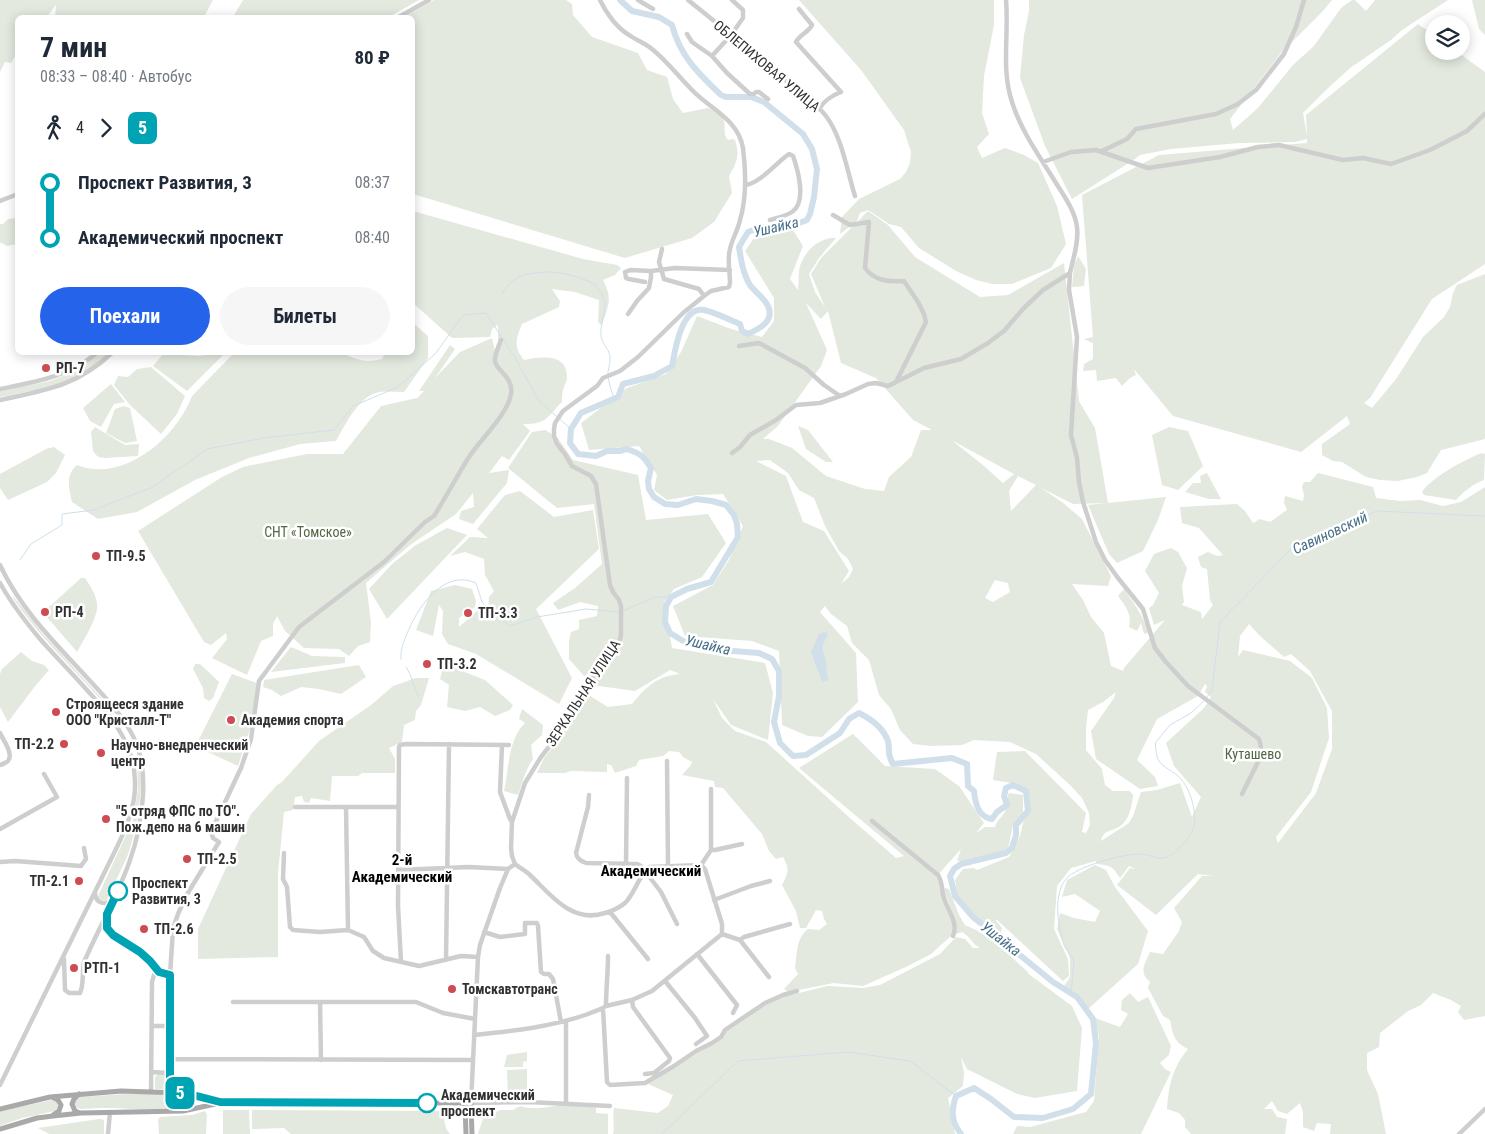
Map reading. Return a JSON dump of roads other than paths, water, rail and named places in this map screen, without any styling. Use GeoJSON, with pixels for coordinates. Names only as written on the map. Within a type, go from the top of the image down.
{"type":"FeatureCollection","features":[{"type":"Feature","properties":{"kind":"main road"},"geometry":{"type":"LineString","coordinates":[[0,1109],[50,1097],[121,1091],[185,1093],[220,1102]]}},
{"type":"Feature","properties":{"kind":"main road"},"geometry":{"type":"LineString","coordinates":[[183,1111],[188,1109],[190,1104],[189,1097],[185,1093]]}},
{"type":"Feature","properties":{"kind":"main road"},"geometry":{"type":"LineString","coordinates":[[80,1094],[74,1098],[72,1104],[75,1110],[81,1113]]}},
{"type":"Feature","properties":{"kind":"main road"},"geometry":{"type":"LineString","coordinates":[[50,1097],[58,1100],[61,1105],[59,1111],[53,1116]]}},
{"type":"Feature","properties":{"kind":"main road"},"geometry":{"type":"LineString","coordinates":[[0,1129],[37,1118],[53,1116],[81,1113],[183,1111],[220,1102],[468,1103]]}},
{"type":"Feature","properties":{"kind":"main road"},"geometry":{"type":"LineString","coordinates":[[466,1134],[468,1103]]}},
{"type":"Feature","properties":{"kind":"main road"},"geometry":{"type":"LineString","coordinates":[[468,1103],[472,1134]]}},
{"type":"Feature","properties":{"kind":"street"},"geometry":{"type":"LineString","coordinates":[[402,15],[429,0]]}},
{"type":"Feature","properties":{"kind":"street","name":"ЗЕРКАЛЬНАЯ УЛИЦА"},"geometry":{"type":"LineString","coordinates":[[515,864],[510,841],[512,822],[522,791],[531,773],[576,707],[598,668],[619,643],[621,635],[621,606],[610,585],[596,484],[591,476],[572,466],[568,461],[554,436],[555,423],[563,411],[589,393],[603,378],[620,371],[638,357],[683,313],[711,290],[729,287],[730,248],[744,207],[745,184],[742,147],[736,130],[716,109],[692,90],[657,53],[627,34],[610,16],[600,0]]}},
{"type":"Feature","properties":{"kind":"street"},"geometry":{"type":"LineString","coordinates":[[638,0],[653,9]]}},
{"type":"Feature","properties":{"kind":"street","name":"ОБЛЕПИХОВАЯ УЛИЦА"},"geometry":{"type":"LineString","coordinates":[[688,0],[826,116],[834,130],[854,196]]}},
{"type":"Feature","properties":{"kind":"street"},"geometry":{"type":"LineString","coordinates":[[712,56],[743,18],[744,13],[741,8],[732,0]]}},
{"type":"Feature","properties":{"kind":"street"},"geometry":{"type":"LineString","coordinates":[[1006,0],[1005,52],[1007,84],[1012,103],[1043,162],[1066,199],[1077,228],[1069,290],[1077,338],[1072,435],[1083,502],[1096,542],[1118,578],[1143,609],[1155,648],[1188,686],[1258,739],[1261,747],[1260,758],[1242,794]]}},
{"type":"Feature","properties":{"kind":"street"},"geometry":{"type":"LineString","coordinates":[[1102,151],[1127,139],[1136,129],[1216,114],[1238,104],[1256,90],[1284,54],[1296,26],[1304,0]]}},
{"type":"Feature","properties":{"kind":"street"},"geometry":{"type":"LineString","coordinates":[[800,9],[812,24],[811,28],[796,42],[841,92],[829,99],[819,109]]}},
{"type":"Feature","properties":{"kind":"street"},"geometry":{"type":"LineString","coordinates":[[687,34],[692,42],[712,56],[726,73],[750,94],[759,92],[768,98]]}},
{"type":"Feature","properties":{"kind":"street"},"geometry":{"type":"LineString","coordinates":[[1043,162],[1079,150],[1096,150],[1148,168],[1220,157],[1258,147],[1279,145],[1343,160],[1363,158],[1391,164],[1430,150],[1467,131],[1485,114]]}},
{"type":"Feature","properties":{"kind":"street"},"geometry":{"type":"LineString","coordinates":[[745,184],[752,183],[760,178],[785,156],[789,154],[793,156],[799,171],[799,202],[793,212],[770,220]]}},
{"type":"Feature","properties":{"kind":"street"},"geometry":{"type":"LineString","coordinates":[[0,201],[15,195]]}},
{"type":"Feature","properties":{"kind":"street"},"geometry":{"type":"LineString","coordinates":[[833,215],[850,225],[869,222],[865,268],[881,280],[887,282],[904,281],[924,314],[926,322],[895,384]]}},
{"type":"Feature","properties":{"kind":"street"},"geometry":{"type":"LineString","coordinates":[[662,249],[659,262],[664,279],[698,289],[704,296]]}},
{"type":"Feature","properties":{"kind":"street"},"geometry":{"type":"LineString","coordinates":[[645,282],[626,278],[625,272],[630,270],[651,271],[675,268],[730,270]]}},
{"type":"Feature","properties":{"kind":"street"},"geometry":{"type":"LineString","coordinates":[[628,314],[637,300],[649,288],[652,277],[651,271]]}},
{"type":"Feature","properties":{"kind":"street"},"geometry":{"type":"LineString","coordinates":[[732,452],[740,447],[750,435],[776,420],[796,405],[820,403],[868,384],[876,383],[888,386],[924,368],[960,359],[988,343],[1004,331],[1043,290],[1070,273]]}},
{"type":"Feature","properties":{"kind":"street"},"geometry":{"type":"LineString","coordinates":[[170,1092],[170,975],[172,937],[175,922],[186,896],[219,842],[213,838],[211,832],[241,768],[251,739],[259,681],[299,627],[384,562],[425,522],[434,516],[469,457],[500,416],[509,400],[511,393],[510,380],[495,364],[494,359],[501,340]]}},
{"type":"Feature","properties":{"kind":"street"},"geometry":{"type":"LineString","coordinates":[[739,346],[759,343],[805,368],[840,396]]}},
{"type":"Feature","properties":{"kind":"street"},"geometry":{"type":"LineString","coordinates":[[0,389],[59,376],[76,368],[94,355]]}},
{"type":"Feature","properties":{"kind":"street"},"geometry":{"type":"LineString","coordinates":[[0,400],[63,385],[81,377],[110,355]]}},
{"type":"Feature","properties":{"kind":"street"},"geometry":{"type":"LineString","coordinates":[[906,362],[907,371],[913,374]]}},
{"type":"Feature","properties":{"kind":"street"},"geometry":{"type":"LineString","coordinates":[[0,565],[2,574],[24,606],[114,708],[133,736],[140,758],[144,785],[139,830],[132,856],[114,900],[84,962],[82,990],[80,993],[70,993],[66,990],[64,958]]}},
{"type":"Feature","properties":{"kind":"street"},"geometry":{"type":"LineString","coordinates":[[0,583],[8,597],[39,638],[107,712],[126,740],[132,760],[135,782],[132,812],[118,847],[0,1084]]}},
{"type":"Feature","properties":{"kind":"street"},"geometry":{"type":"LineString","coordinates":[[8,597],[15,592]]}},
{"type":"Feature","properties":{"kind":"street"},"geometry":{"type":"LineString","coordinates":[[0,733],[10,753],[10,758],[0,765]]}},
{"type":"Feature","properties":{"kind":"street"},"geometry":{"type":"LineString","coordinates":[[126,740],[133,736]]}},
{"type":"Feature","properties":{"kind":"street"},"geometry":{"type":"LineString","coordinates":[[446,960],[449,744]]}},
{"type":"Feature","properties":{"kind":"street"},"geometry":{"type":"LineString","coordinates":[[401,962],[398,906],[398,750],[400,745],[509,745]]}},
{"type":"Feature","properties":{"kind":"street"},"geometry":{"type":"LineString","coordinates":[[502,745],[500,792],[512,822]]}},
{"type":"Feature","properties":{"kind":"street"},"geometry":{"type":"LineString","coordinates":[[132,760],[140,758]]}},
{"type":"Feature","properties":{"kind":"street"},"geometry":{"type":"LineString","coordinates":[[667,761],[668,866]]}},
{"type":"Feature","properties":{"kind":"street"},"geometry":{"type":"LineString","coordinates":[[0,828],[57,797],[44,774]]}},
{"type":"Feature","properties":{"kind":"street"},"geometry":{"type":"LineString","coordinates":[[626,864],[627,778]]}},
{"type":"Feature","properties":{"kind":"street"},"geometry":{"type":"LineString","coordinates":[[701,866],[711,850],[711,789]]}},
{"type":"Feature","properties":{"kind":"street"},"geometry":{"type":"LineString","coordinates":[[589,795],[576,853],[577,858],[586,863],[637,864],[641,866],[661,892],[678,924]]}},
{"type":"Feature","properties":{"kind":"street"},"geometry":{"type":"LineString","coordinates":[[295,807],[398,807]]}},
{"type":"Feature","properties":{"kind":"street"},"geometry":{"type":"LineString","coordinates":[[346,807],[348,930]]}},
{"type":"Feature","properties":{"kind":"street"},"geometry":{"type":"LineString","coordinates":[[872,821],[941,878],[943,896],[950,910],[955,932],[953,936]]}},
{"type":"Feature","properties":{"kind":"street"},"geometry":{"type":"LineString","coordinates":[[711,850],[742,844]]}},
{"type":"Feature","properties":{"kind":"street"},"geometry":{"type":"LineString","coordinates":[[0,862],[15,861],[81,866],[86,860],[84,848]]}},
{"type":"Feature","properties":{"kind":"street"},"geometry":{"type":"LineString","coordinates":[[284,853],[283,879],[287,887],[290,927],[293,930],[320,932],[348,930],[364,937],[375,954],[419,966],[462,956],[478,957]]}},
{"type":"Feature","properties":{"kind":"street"},"geometry":{"type":"LineString","coordinates":[[610,1106],[566,1103],[468,1103],[473,1060],[478,957],[484,932],[500,888],[508,869],[515,864],[528,873],[568,910],[591,916],[600,915],[618,908],[630,897],[645,870],[649,867],[701,866]]}},
{"type":"Feature","properties":{"kind":"street"},"geometry":{"type":"LineString","coordinates":[[701,866],[722,924],[722,934]]}},
{"type":"Feature","properties":{"kind":"street"},"geometry":{"type":"LineString","coordinates":[[398,870],[468,867],[508,869]]}},
{"type":"Feature","properties":{"kind":"street"},"geometry":{"type":"LineString","coordinates":[[714,900],[770,881]]}},
{"type":"Feature","properties":{"kind":"street"},"geometry":{"type":"LineString","coordinates":[[95,892],[95,897],[101,903],[114,900]]}},
{"type":"Feature","properties":{"kind":"street"},"geometry":{"type":"LineString","coordinates":[[610,912],[648,959]]}},
{"type":"Feature","properties":{"kind":"street"},"geometry":{"type":"LineString","coordinates":[[107,914],[106,924],[110,932],[140,952],[159,972],[170,975]]}},
{"type":"Feature","properties":{"kind":"street"},"geometry":{"type":"LineString","coordinates":[[484,932],[500,937],[525,934],[525,923],[537,923],[541,972],[549,974],[553,979],[564,1021],[566,1103]]}},
{"type":"Feature","properties":{"kind":"street"},"geometry":{"type":"LineString","coordinates":[[740,940],[744,937],[790,924]]}},
{"type":"Feature","properties":{"kind":"street"},"geometry":{"type":"LineString","coordinates":[[722,934],[740,940],[769,977]]}},
{"type":"Feature","properties":{"kind":"street"},"geometry":{"type":"LineString","coordinates":[[474,1035],[564,1021],[604,1007],[632,1000],[652,991],[722,934]]}},
{"type":"Feature","properties":{"kind":"street"},"geometry":{"type":"LineString","coordinates":[[697,954],[737,1005],[734,1013]]}},
{"type":"Feature","properties":{"kind":"street"},"geometry":{"type":"LineString","coordinates":[[608,956],[608,979],[604,1007],[607,1082],[610,1085],[645,1083],[712,1043],[734,1023],[743,1019],[765,1003],[797,990]]}},
{"type":"Feature","properties":{"kind":"street"},"geometry":{"type":"LineString","coordinates":[[151,1092],[152,982],[154,975],[159,972]]}},
{"type":"Feature","properties":{"kind":"street"},"geometry":{"type":"LineString","coordinates":[[665,981],[707,1036],[696,1044]]}},
{"type":"Feature","properties":{"kind":"street"},"geometry":{"type":"LineString","coordinates":[[632,1000],[634,1007],[670,1058],[654,1073],[645,1074]]}},
{"type":"Feature","properties":{"kind":"street"},"geometry":{"type":"LineString","coordinates":[[233,1002],[416,1002],[443,1013],[475,1019]]}},
{"type":"Feature","properties":{"kind":"street"},"geometry":{"type":"LineString","coordinates":[[320,1002],[321,1060]]}},
{"type":"Feature","properties":{"kind":"street"},"geometry":{"type":"LineString","coordinates":[[152,1026],[170,1026]]}},
{"type":"Feature","properties":{"kind":"street"},"geometry":{"type":"LineString","coordinates":[[170,1059],[473,1060]]}},
{"type":"Feature","properties":{"kind":"street"},"geometry":{"type":"LineString","coordinates":[[151,1072],[170,1073]]}},
{"type":"Feature","properties":{"kind":"street"},"geometry":{"type":"LineString","coordinates":[[1458,1134],[1485,1108]]}},
{"type":"Feature","properties":{"kind":"street"},"geometry":{"type":"LineString","coordinates":[[108,1134],[110,1112]]}},
{"type":"Feature","properties":{"kind":"waterway","name":"Ушайка"},"geometry":{"type":"LineString","coordinates":[[620,0],[632,11],[659,17],[672,25],[675,36],[685,55],[697,71],[721,95],[726,97],[751,97],[764,102],[803,134],[812,149],[817,169],[814,197],[807,220],[797,224],[759,228],[748,232],[739,247],[748,281],[764,300],[770,311],[765,324],[748,334],[742,331],[740,324],[708,311],[696,311],[690,315],[680,331],[672,366],[654,376],[623,384],[618,397],[581,413],[571,429],[570,443],[578,454],[596,456],[607,451],[627,449],[636,452],[644,458],[651,468],[648,481],[649,489],[654,497],[665,504],[678,505],[696,499],[712,501],[726,505],[734,515],[738,537],[711,582],[687,589],[671,597],[666,606],[665,622],[670,633],[685,642],[720,650],[759,653],[772,659],[779,671],[779,696],[774,722],[780,743],[793,756],[806,755],[840,733],[849,719],[859,713],[872,721],[883,732],[888,741],[889,755],[893,764],[952,758],[967,764],[968,786],[974,791],[978,809],[987,818],[992,819],[997,812],[1007,805],[1004,796],[1006,788],[1013,785],[1026,791],[1028,811],[1016,825],[1016,835],[1012,848],[1006,853],[961,864],[954,869],[950,876],[955,896],[973,917],[1053,982],[1077,997],[1093,1019],[1096,1043],[1091,1094],[1073,1109],[1043,1118],[1014,1117],[974,1088],[956,1096],[954,1101],[954,1120],[961,1134]]}},
{"type":"Feature","properties":{"kind":"waterway"},"geometry":{"type":"LineString","coordinates":[[502,294],[511,282],[521,276],[539,273],[565,274],[595,285],[605,304],[601,336],[610,354],[608,376],[614,399]]}},
{"type":"Feature","properties":{"kind":"waterway"},"geometry":{"type":"LineString","coordinates":[[20,560],[31,544],[62,525],[62,514],[94,510],[153,487],[207,449],[264,438],[334,430],[353,406],[398,387],[436,353],[463,315],[486,313],[515,358],[539,401],[571,429]]}},
{"type":"Feature","properties":{"kind":"waterway","name":"Савиновский"},"geometry":{"type":"LineString","coordinates":[[1207,697],[1212,690],[1220,622],[1292,548],[1377,511],[1485,516]]}},
{"type":"Feature","properties":{"kind":"waterway","name":"Академический"},"geometry":{"type":"LineString","coordinates":[[401,659],[404,640],[420,609],[435,591],[454,581],[465,580],[476,583],[482,602],[510,626],[537,617],[586,609],[620,612]]}},
{"type":"Feature","properties":{"kind":"waterway","name":"Академический"},"geometry":{"type":"LineString","coordinates":[[623,611],[655,597],[671,597]]}},
{"type":"Feature","properties":{"kind":"waterway","name":"Академический"},"geometry":{"type":"LineString","coordinates":[[406,667],[418,696]]}},
{"type":"Feature","properties":{"kind":"waterway","name":"Савиновский"},"geometry":{"type":"LineString","coordinates":[[1071,994],[1074,961],[1064,945],[1059,925],[1058,906],[1061,887],[1072,874],[1090,865],[1112,858],[1132,855],[1143,854],[1163,858],[1177,851],[1186,841],[1194,827],[1195,821],[1192,799],[1182,780],[1159,761],[1155,743],[1170,725],[1191,713],[1204,701]]}},
{"type":"Feature","properties":{"kind":"waterway"},"geometry":{"type":"LineString","coordinates":[[662,1134],[738,1061],[848,1052],[910,1061],[956,1096]]}},
{"type":"Feature","properties":{"kind":"place","name":"РП-7"},"geometry":{"type":"Point","coordinates":[46,368]}},
{"type":"Feature","properties":{"kind":"place","name":"ТП-9.5"},"geometry":{"type":"Point","coordinates":[96,556]}},
{"type":"Feature","properties":{"kind":"place","name":"РП-4"},"geometry":{"type":"Point","coordinates":[45,612]}},
{"type":"Feature","properties":{"kind":"place","name":"ТП-3.3"},"geometry":{"type":"Point","coordinates":[468,613]}},
{"type":"Feature","properties":{"kind":"place","name":"ТП-3.2"},"geometry":{"type":"Point","coordinates":[427,664]}},
{"type":"Feature","properties":{"kind":"place","name":"Строящееся здание ООО \"Кристалл-Т\""},"geometry":{"type":"Point","coordinates":[56,712]}},
{"type":"Feature","properties":{"kind":"place","name":"Академия спорта"},"geometry":{"type":"Point","coordinates":[231,720]}},
{"type":"Feature","properties":{"kind":"place","name":"ТП-2.2"},"geometry":{"type":"Point","coordinates":[64,744]}},
{"type":"Feature","properties":{"kind":"place","name":"Научно-внедренческий центр"},"geometry":{"type":"Point","coordinates":[101,753]}},
{"type":"Feature","properties":{"kind":"place","name":"\"5 отряд ФПС по ТО\". Пож.депо на 6 машин"},"geometry":{"type":"Point","coordinates":[106,819]}},
{"type":"Feature","properties":{"kind":"place","name":"ТП-2.5"},"geometry":{"type":"Point","coordinates":[187,859]}},
{"type":"Feature","properties":{"kind":"place","name":"ТП-2.1"},"geometry":{"type":"Point","coordinates":[79,881]}},
{"type":"Feature","properties":{"kind":"place","name":"Проспект Развития, 3"},"geometry":{"type":"Point","coordinates":[118,891]}},
{"type":"Feature","properties":{"kind":"place","name":"ТП-2.6"},"geometry":{"type":"Point","coordinates":[144,929]}},
{"type":"Feature","properties":{"kind":"place","name":"РТП-1"},"geometry":{"type":"Point","coordinates":[74,968]}},
{"type":"Feature","properties":{"kind":"place","name":"Томскавтотранс"},"geometry":{"type":"Point","coordinates":[452,989]}},
{"type":"Feature","properties":{"kind":"place","name":"Академический проспект"},"geometry":{"type":"Point","coordinates":[427,1103]}},
{"type":"Feature","properties":{"kind":"district","name":"2-й Академический"},"geometry":{"type":"Point","coordinates":[402,868]}},
{"type":"Feature","properties":{"kind":"district","name":"Академический"},"geometry":{"type":"Point","coordinates":[651,871]}},
{"type":"Feature","properties":{"kind":"park label","name":"СНТ «Томское»"},"geometry":{"type":"Point","coordinates":[308,532]}},
{"type":"Feature","properties":{"kind":"park label","name":"Куташево"},"geometry":{"type":"Point","coordinates":[1253,754]}}]}
